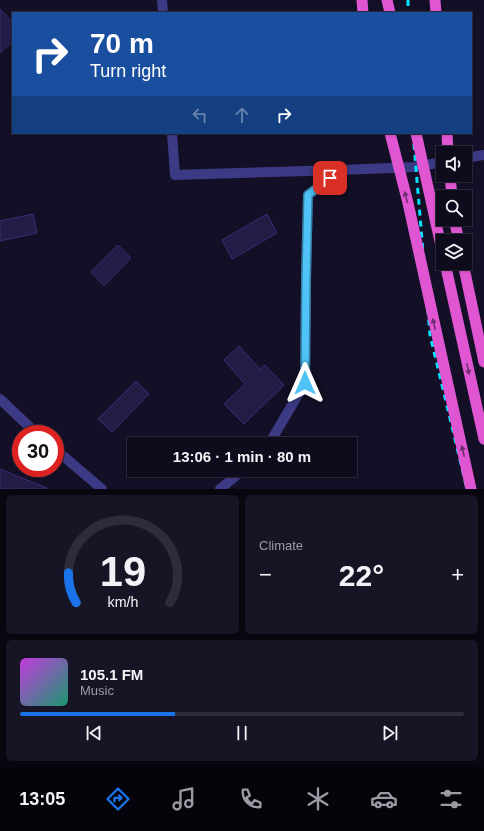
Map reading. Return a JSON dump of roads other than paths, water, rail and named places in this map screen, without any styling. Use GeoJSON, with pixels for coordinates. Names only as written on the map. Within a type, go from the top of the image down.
{"type":"FeatureCollection","features":[{"type":"Feature","properties":{"kind":"highway"},"geometry":{"type":"LineString","coordinates":[[362,0],[363,12]]}},
{"type":"Feature","properties":{"kind":"highway"},"geometry":{"type":"LineString","coordinates":[[387,0],[390,12]]}},
{"type":"Feature","properties":{"kind":"highway"},"geometry":{"type":"LineString","coordinates":[[435,0],[436,12]]}},
{"type":"Feature","properties":{"kind":"highway"},"geometry":{"type":"LineString","coordinates":[[390,134],[408,203],[471,489]]}},
{"type":"Feature","properties":{"kind":"highway"},"geometry":{"type":"LineString","coordinates":[[416,134],[438,234]]}},
{"type":"Feature","properties":{"kind":"highway"},"geometry":{"type":"LineString","coordinates":[[447,134],[448,146]]}},
{"type":"Feature","properties":{"kind":"highway"},"geometry":{"type":"LineString","coordinates":[[447,270],[484,439]]}},
{"type":"Feature","properties":{"kind":"highway"},"geometry":{"type":"LineString","coordinates":[[464,270],[484,362]]}},
{"type":"Feature","properties":{"kind":"street"},"geometry":{"type":"LineString","coordinates":[[162,0],[163,12]]}},
{"type":"Feature","properties":{"kind":"street"},"geometry":{"type":"LineString","coordinates":[[172,134],[175,175],[415,167],[436,163]]}},
{"type":"Feature","properties":{"kind":"street"},"geometry":{"type":"LineString","coordinates":[[472,157],[484,155]]}},
{"type":"Feature","properties":{"kind":"street"},"geometry":{"type":"LineString","coordinates":[[273,437],[305,383],[308,195],[341,170]]}},
{"type":"Feature","properties":{"kind":"street"},"geometry":{"type":"LineString","coordinates":[[0,399],[27,425]]}},
{"type":"Feature","properties":{"kind":"street"},"geometry":{"type":"LineString","coordinates":[[64,457],[102,489]]}},
{"type":"Feature","properties":{"kind":"street"},"geometry":{"type":"LineString","coordinates":[[220,489],[235,477]]}},
{"type":"Feature","properties":{"kind":"railway"},"geometry":{"type":"LineString","coordinates":[[408,0],[408,12]]}},
{"type":"Feature","properties":{"kind":"railway"},"geometry":{"type":"LineString","coordinates":[[413,134],[430,335],[467,489]]}}]}
